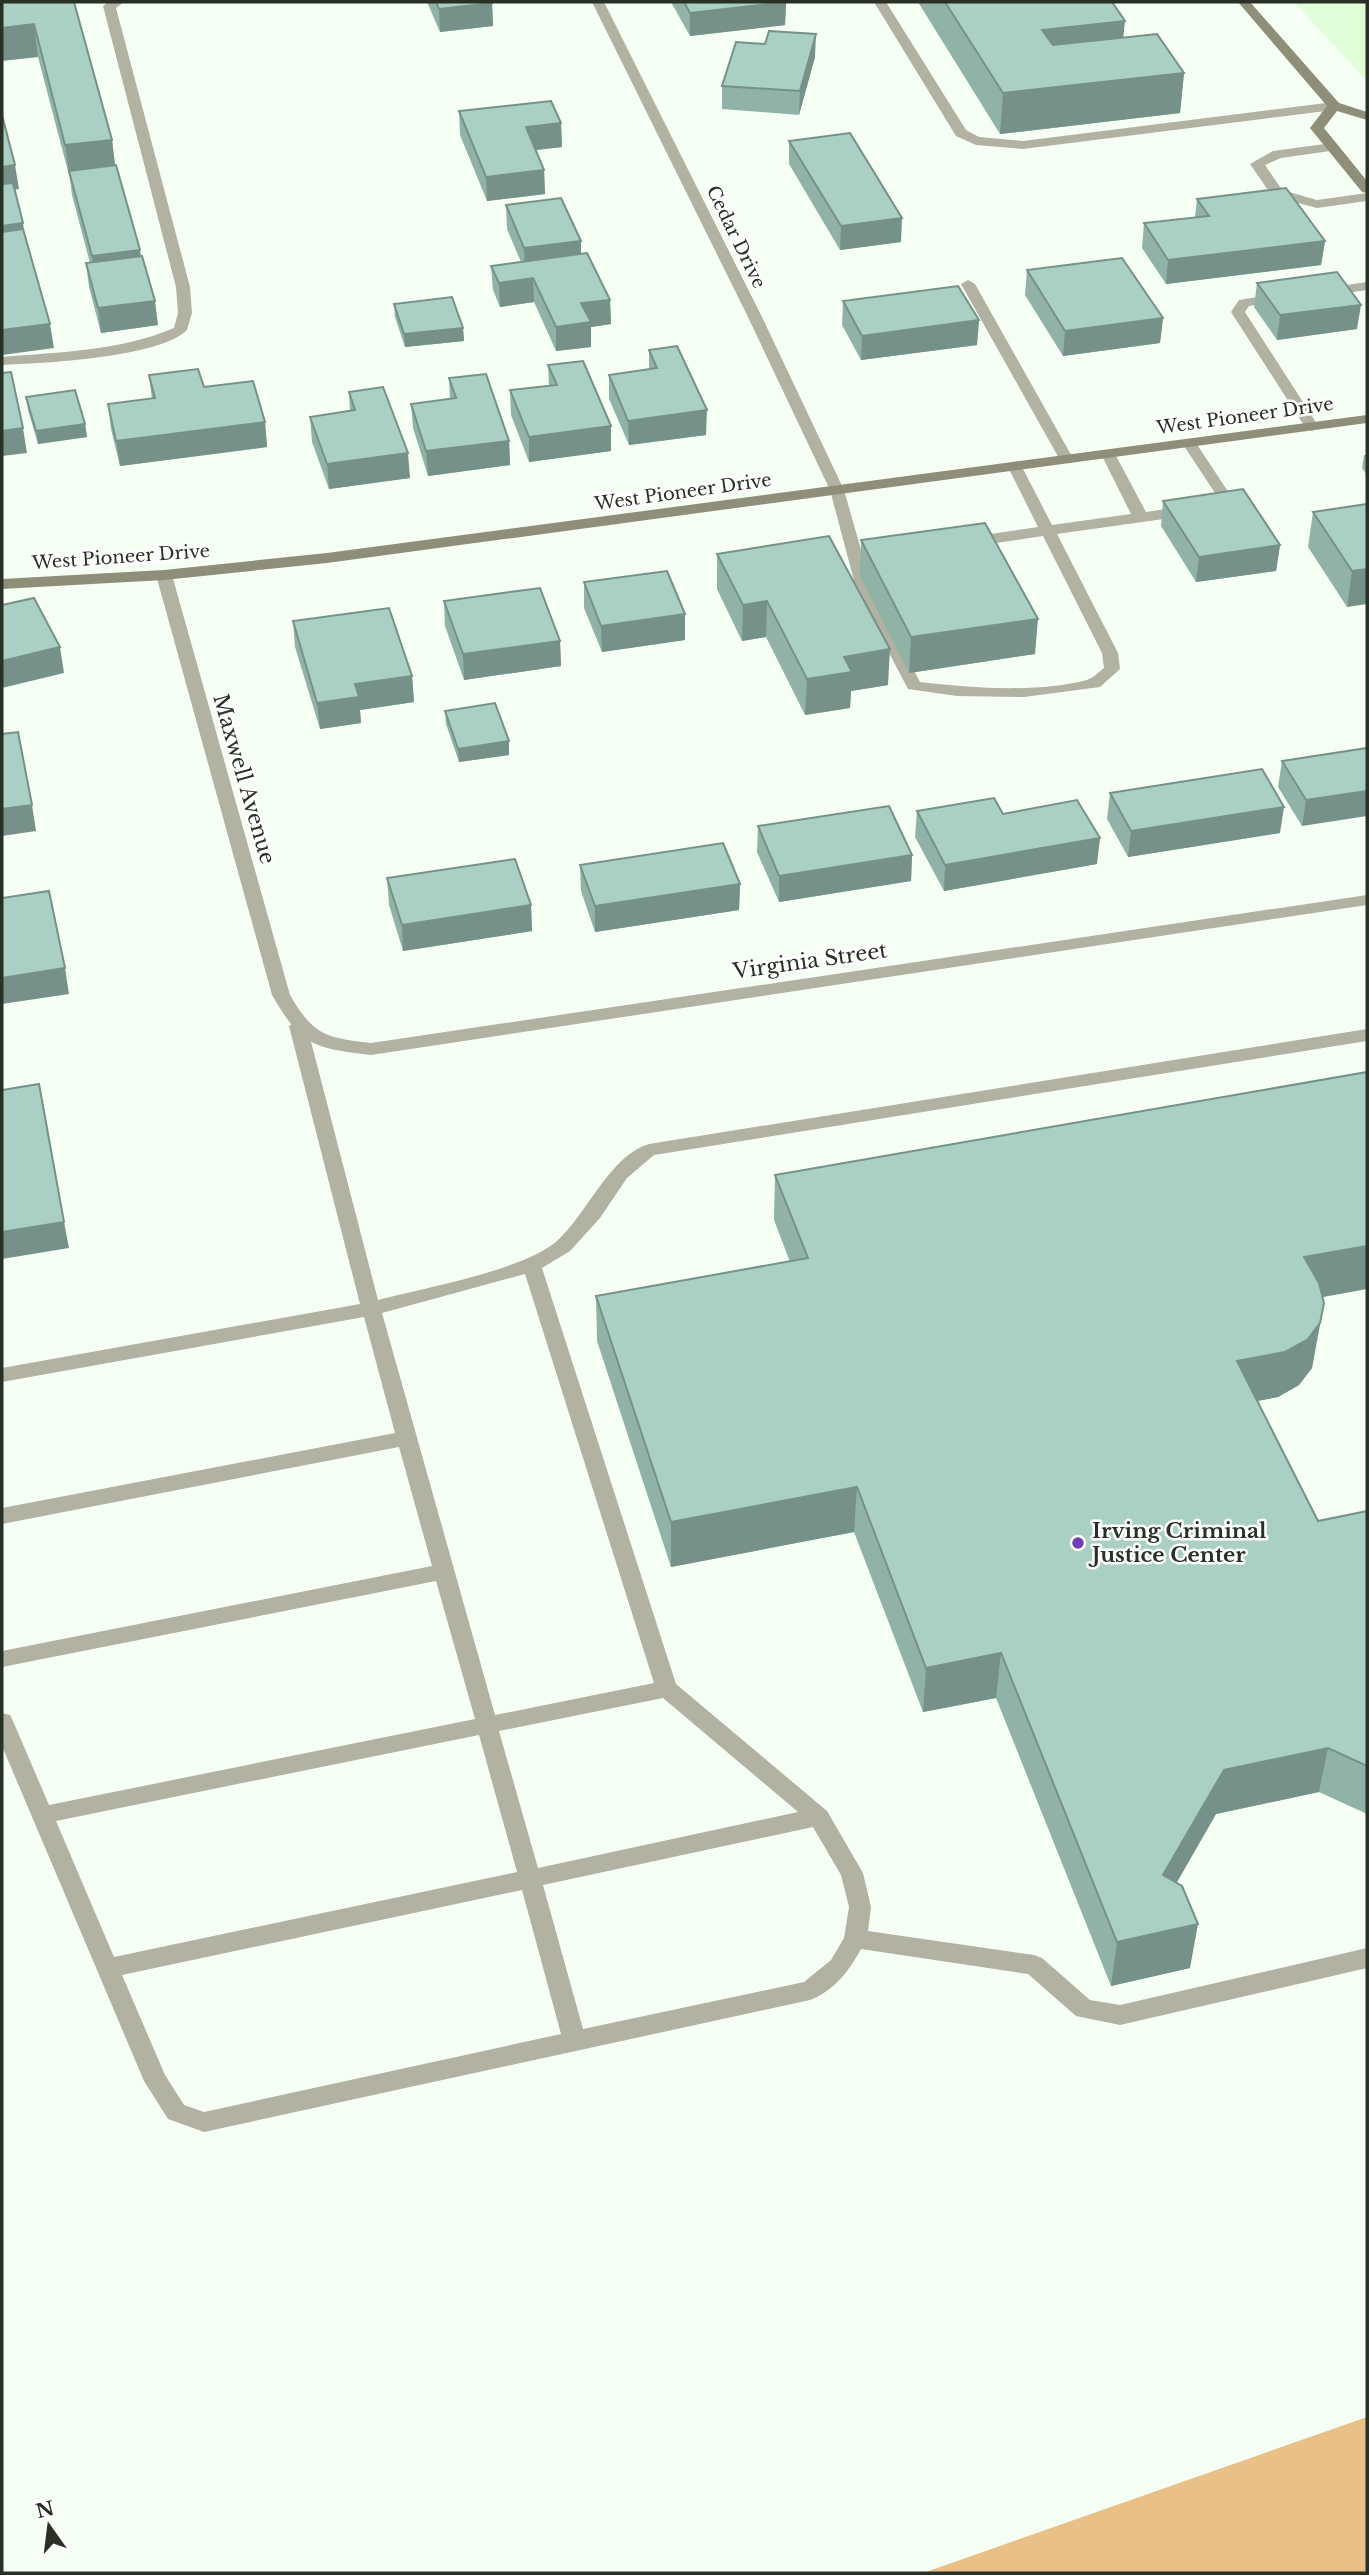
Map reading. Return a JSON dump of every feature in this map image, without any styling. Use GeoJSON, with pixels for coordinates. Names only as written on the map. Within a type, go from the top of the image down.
{"type":"FeatureCollection","features":[{"type":"Feature","properties":{"kind":"main road"},"geometry":{"type":"LineString","coordinates":[[1244,2],[1334,106],[1367,117]]}},
{"type":"Feature","properties":{"kind":"main road"},"geometry":{"type":"LineString","coordinates":[[1334,106],[1317,128],[1367,189]]}},
{"type":"Feature","properties":{"kind":"main road","name":"West Pioneer Drive"},"geometry":{"type":"LineString","coordinates":[[2,584],[164,575],[327,558],[1367,419]]}},
{"type":"Feature","properties":{"kind":"street"},"geometry":{"type":"LineString","coordinates":[[2,361],[127,346],[166,337],[180,330],[185,313],[183,288],[109,6],[118,2]]}},
{"type":"Feature","properties":{"kind":"street","name":"Cedar Drive"},"geometry":{"type":"LineString","coordinates":[[598,2],[754,315],[837,490],[860,555]]}},
{"type":"Feature","properties":{"kind":"street"},"geometry":{"type":"LineString","coordinates":[[880,2],[961,132],[976,141],[1023,145],[1334,106]]}},
{"type":"Feature","properties":{"kind":"street"},"geometry":{"type":"LineString","coordinates":[[1332,147],[1278,154],[1257,164],[1277,193],[1317,204],[1367,197]]}},
{"type":"Feature","properties":{"kind":"street"},"geometry":{"type":"LineString","coordinates":[[968,284],[1067,460]]}},
{"type":"Feature","properties":{"kind":"street"},"geometry":{"type":"LineString","coordinates":[[1312,427],[1238,312],[1244,303],[1367,286]]}},
{"type":"Feature","properties":{"kind":"street"},"geometry":{"type":"LineString","coordinates":[[951,544],[1226,505],[1224,496],[1189,443]]}},
{"type":"Feature","properties":{"kind":"street"},"geometry":{"type":"LineString","coordinates":[[1108,454],[1141,518]]}},
{"type":"Feature","properties":{"kind":"street","name":"Maxwell Avenue"},"geometry":{"type":"LineString","coordinates":[[164,575],[281,995],[298,1026]]}},
{"type":"Feature","properties":{"kind":"street","name":"Virginia Street"},"geometry":{"type":"LineString","coordinates":[[298,1026],[322,1043],[371,1049],[1367,900]]}},
{"type":"Feature","properties":{"kind":"street"},"geometry":{"type":"LineString","coordinates":[[298,1026],[407,1438],[575,2041]]}},
{"type":"Feature","properties":{"kind":"street"},"geometry":{"type":"LineString","coordinates":[[2,1375],[372,1309],[532,1265],[563,1245],[593,1213],[620,1173],[649,1150],[1367,1035]]}},
{"type":"Feature","properties":{"kind":"street"},"geometry":{"type":"LineString","coordinates":[[2,1721],[156,2081],[176,2112],[205,2122],[810,1990],[839,1967],[855,1939],[859,1907],[852,1873],[819,1817],[667,1689],[532,1265]]}},
{"type":"Feature","properties":{"kind":"street"},"geometry":{"type":"LineString","coordinates":[[2,1516],[407,1438]]}},
{"type":"Feature","properties":{"kind":"street"},"geometry":{"type":"LineString","coordinates":[[2,1658],[444,1572]]}},
{"type":"Feature","properties":{"kind":"street"},"geometry":{"type":"LineString","coordinates":[[42,1815],[667,1689]]}},
{"type":"Feature","properties":{"kind":"street"},"geometry":{"type":"LineString","coordinates":[[108,1968],[819,1817]]}},
{"type":"Feature","properties":{"kind":"street"},"geometry":{"type":"LineString","coordinates":[[855,1939],[1034,1965],[1084,2009],[1120,2015],[1367,1958]]}},
{"type":"Feature","properties":{"kind":"lane"},"geometry":{"type":"LineString","coordinates":[[860,555],[865,592],[915,686],[957,691],[1024,692],[1094,684],[1112,669],[1110,653],[1015,467]]}},
{"type":"Feature","properties":{"kind":"shaded area"},"geometry":{"type":"Polygon","coordinates":[[[1294,2],[1367,2],[1367,81],[1294,2]]]}},
{"type":"Feature","properties":{"kind":"shaded area"},"geometry":{"type":"Polygon","coordinates":[[[1367,2417],[1367,2573],[923,2573],[1367,2417]]]}},
{"type":"Feature","properties":{"kind":"building"},"geometry":{"type":"Polygon","coordinates":[[[2,2],[74,2],[112,140],[65,145],[34,24],[2,28],[2,2]]]}},
{"type":"Feature","properties":{"kind":"building"},"geometry":{"type":"Polygon","coordinates":[[[436,2],[492,2],[492,3],[439,9],[436,2]]]}},
{"type":"Feature","properties":{"kind":"building"},"geometry":{"type":"Polygon","coordinates":[[[684,2],[786,2],[690,13],[684,2]]]}},
{"type":"Feature","properties":{"kind":"building"},"geometry":{"type":"Polygon","coordinates":[[[945,2],[1112,2],[1125,21],[1042,30],[1053,45],[1157,34],[1184,73],[1003,93],[945,2]]]}},
{"type":"Feature","properties":{"kind":"building"},"geometry":{"type":"Polygon","coordinates":[[[769,31],[816,34],[800,91],[722,86],[736,42],[765,44],[769,31]]]}},
{"type":"Feature","properties":{"kind":"building"},"geometry":{"type":"Polygon","coordinates":[[[551,101],[561,123],[526,127],[544,170],[486,177],[459,111],[551,101]]]}},
{"type":"Feature","properties":{"kind":"building"},"geometry":{"type":"Polygon","coordinates":[[[2,115],[15,165],[2,167],[2,115]]]}},
{"type":"Feature","properties":{"kind":"building"},"geometry":{"type":"Polygon","coordinates":[[[850,133],[902,218],[841,226],[789,141],[850,133]]]}},
{"type":"Feature","properties":{"kind":"building"},"geometry":{"type":"Polygon","coordinates":[[[116,165],[140,250],[92,256],[69,171],[116,165]]]}},
{"type":"Feature","properties":{"kind":"building"},"geometry":{"type":"Polygon","coordinates":[[[13,183],[23,223],[2,226],[2,184],[13,183]]]}},
{"type":"Feature","properties":{"kind":"building"},"geometry":{"type":"Polygon","coordinates":[[[1286,188],[1325,241],[1168,260],[1144,223],[1209,216],[1197,199],[1286,188]]]}},
{"type":"Feature","properties":{"kind":"building"},"geometry":{"type":"Polygon","coordinates":[[[561,198],[581,241],[524,248],[506,205],[561,198]]]}},
{"type":"Feature","properties":{"kind":"building"},"geometry":{"type":"Polygon","coordinates":[[[23,229],[50,324],[2,330],[2,232],[23,229]]]}},
{"type":"Feature","properties":{"kind":"building"},"geometry":{"type":"Polygon","coordinates":[[[587,253],[610,300],[581,303],[591,322],[556,327],[533,278],[499,283],[491,266],[587,253]]]}},
{"type":"Feature","properties":{"kind":"building"},"geometry":{"type":"Polygon","coordinates":[[[142,256],[155,301],[98,308],[86,263],[142,256]]]}},
{"type":"Feature","properties":{"kind":"building"},"geometry":{"type":"Polygon","coordinates":[[[1122,258],[1163,318],[1065,331],[1027,270],[1122,258]]]}},
{"type":"Feature","properties":{"kind":"building"},"geometry":{"type":"Polygon","coordinates":[[[1337,272],[1361,305],[1280,315],[1257,283],[1337,272]]]}},
{"type":"Feature","properties":{"kind":"building"},"geometry":{"type":"Polygon","coordinates":[[[958,286],[979,320],[862,336],[843,301],[958,286]]]}},
{"type":"Feature","properties":{"kind":"building"},"geometry":{"type":"Polygon","coordinates":[[[452,297],[463,328],[404,334],[394,304],[452,297]]]}},
{"type":"Feature","properties":{"kind":"building"},"geometry":{"type":"Polygon","coordinates":[[[677,346],[707,410],[628,421],[609,375],[657,368],[649,350],[677,346]]]}},
{"type":"Feature","properties":{"kind":"building"},"geometry":{"type":"Polygon","coordinates":[[[583,361],[611,426],[529,437],[510,390],[557,385],[548,365],[583,361]]]}},
{"type":"Feature","properties":{"kind":"building"},"geometry":{"type":"Polygon","coordinates":[[[198,369],[204,387],[253,381],[265,422],[116,441],[108,404],[155,398],[149,375],[198,369]]]}},
{"type":"Feature","properties":{"kind":"building"},"geometry":{"type":"Polygon","coordinates":[[[11,372],[23,428],[2,431],[2,373],[11,372]]]}},
{"type":"Feature","properties":{"kind":"building"},"geometry":{"type":"Polygon","coordinates":[[[486,374],[509,441],[426,451],[411,404],[456,398],[449,378],[486,374]]]}},
{"type":"Feature","properties":{"kind":"building"},"geometry":{"type":"Polygon","coordinates":[[[383,387],[408,453],[327,464],[310,417],[355,410],[349,392],[383,387]]]}},
{"type":"Feature","properties":{"kind":"building"},"geometry":{"type":"Polygon","coordinates":[[[75,390],[85,424],[36,431],[26,397],[75,390]]]}},
{"type":"Feature","properties":{"kind":"building"},"geometry":{"type":"Polygon","coordinates":[[[1243,489],[1280,545],[1199,557],[1163,501],[1243,489]]]}},
{"type":"Feature","properties":{"kind":"building"},"geometry":{"type":"Polygon","coordinates":[[[1367,504],[1367,569],[1352,571],[1313,512],[1367,504]]]}},
{"type":"Feature","properties":{"kind":"building"},"geometry":{"type":"Polygon","coordinates":[[[985,523],[1038,619],[911,637],[861,540],[985,523]]]}},
{"type":"Feature","properties":{"kind":"building"},"geometry":{"type":"Polygon","coordinates":[[[829,536],[890,649],[844,657],[852,672],[807,679],[767,601],[743,605],[717,554],[829,536]]]}},
{"type":"Feature","properties":{"kind":"building"},"geometry":{"type":"Polygon","coordinates":[[[667,571],[685,614],[601,626],[584,582],[667,571]]]}},
{"type":"Feature","properties":{"kind":"building"},"geometry":{"type":"Polygon","coordinates":[[[540,588],[560,641],[463,654],[444,601],[540,588]]]}},
{"type":"Feature","properties":{"kind":"building"},"geometry":{"type":"Polygon","coordinates":[[[34,598],[60,647],[2,661],[2,605],[34,598]]]}},
{"type":"Feature","properties":{"kind":"building"},"geometry":{"type":"Polygon","coordinates":[[[389,608],[412,676],[355,684],[359,697],[317,703],[293,621],[389,608]]]}},
{"type":"Feature","properties":{"kind":"building"},"geometry":{"type":"Polygon","coordinates":[[[495,703],[509,741],[458,749],[445,711],[495,703]]]}},
{"type":"Feature","properties":{"kind":"building"},"geometry":{"type":"Polygon","coordinates":[[[18,732],[32,805],[2,809],[2,734],[18,732]]]}},
{"type":"Feature","properties":{"kind":"building"},"geometry":{"type":"Polygon","coordinates":[[[1367,748],[1367,791],[1306,800],[1282,761],[1367,748]]]}},
{"type":"Feature","properties":{"kind":"building"},"geometry":{"type":"Polygon","coordinates":[[[1262,769],[1284,807],[1131,831],[1110,793],[1262,769]]]}},
{"type":"Feature","properties":{"kind":"building"},"geometry":{"type":"Polygon","coordinates":[[[994,798],[1003,814],[1077,800],[1100,838],[945,865],[917,811],[994,798]]]}},
{"type":"Feature","properties":{"kind":"building"},"geometry":{"type":"Polygon","coordinates":[[[889,806],[912,855],[779,876],[758,826],[889,806]]]}},
{"type":"Feature","properties":{"kind":"building"},"geometry":{"type":"Polygon","coordinates":[[[723,843],[740,884],[595,906],[580,865],[723,843]]]}},
{"type":"Feature","properties":{"kind":"building"},"geometry":{"type":"Polygon","coordinates":[[[515,859],[531,905],[402,925],[387,878],[515,859]]]}},
{"type":"Feature","properties":{"kind":"building"},"geometry":{"type":"Polygon","coordinates":[[[49,891],[65,968],[2,978],[2,898],[49,891]]]}},
{"type":"Feature","properties":{"kind":"building","name":"Irving Criminal Justice Center"},"geometry":{"type":"Polygon","coordinates":[[[1367,1072],[1367,1246],[1304,1257],[1319,1283],[1324,1303],[1320,1323],[1307,1340],[1285,1352],[1237,1361],[1318,1521],[1367,1511],[1367,1766],[1328,1748],[1224,1770],[1163,1875],[1182,1886],[1198,1924],[1117,1942],[1001,1653],[926,1668],[857,1487],[671,1522],[596,1296],[808,1258],[775,1175],[1367,1072]]]}},
{"type":"Feature","properties":{"kind":"building"},"geometry":{"type":"Polygon","coordinates":[[[39,1084],[64,1222],[2,1232],[2,1090],[39,1084]]]}},
{"type":"Feature","properties":{"kind":"place","name":"Irving Criminal Justice Center"},"geometry":{"type":"Point","coordinates":[1078,1543]}}]}
